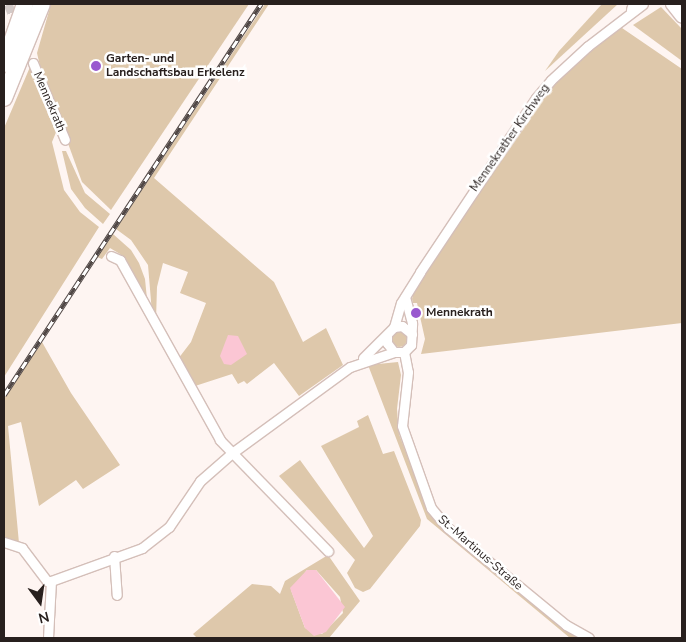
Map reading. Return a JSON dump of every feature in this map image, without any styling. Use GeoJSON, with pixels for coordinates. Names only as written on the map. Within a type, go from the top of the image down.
{"type":"FeatureCollection","features":[{"type":"Feature","properties":{"kind":"highway"},"geometry":{"type":"LineString","coordinates":[[4,64],[26,4]]}},
{"type":"Feature","properties":{"kind":"highway"},"geometry":{"type":"LineString","coordinates":[[4,98],[42,4]]}},
{"type":"Feature","properties":{"kind":"main road"},"geometry":{"type":"LineString","coordinates":[[672,4],[682,17]]}},
{"type":"Feature","properties":{"kind":"street","name":"Mennekrather Kirchweg"},"geometry":{"type":"LineString","coordinates":[[387,336],[394,327],[405,296],[481,179],[550,80],[637,6]]}},
{"type":"Feature","properties":{"kind":"street","name":"Mennekrath"},"geometry":{"type":"LineString","coordinates":[[33,63],[65,140]]}},
{"type":"Feature","properties":{"kind":"street"},"geometry":{"type":"LineString","coordinates":[[111,256],[120,260],[205,416],[232,452],[314,533],[328,552]]}},
{"type":"Feature","properties":{"kind":"street"},"geometry":{"type":"LineString","coordinates":[[355,364],[394,352],[404,352],[412,345],[412,334],[405,296]]}},
{"type":"Feature","properties":{"kind":"street"},"geometry":{"type":"LineString","coordinates":[[394,327],[406,328],[412,334]]}},
{"type":"Feature","properties":{"kind":"street"},"geometry":{"type":"LineString","coordinates":[[387,336],[387,343],[394,352]]}},
{"type":"Feature","properties":{"kind":"street"},"geometry":{"type":"LineString","coordinates":[[4,542],[22,548],[46,581],[51,581],[114,556],[142,548],[159,536],[177,518],[200,481],[232,452],[355,364],[387,336]]}},
{"type":"Feature","properties":{"kind":"street","name":"St.-Martinus-Straße"},"geometry":{"type":"LineString","coordinates":[[404,352],[408,372],[402,426],[431,508],[448,528],[566,625],[589,638]]}},
{"type":"Feature","properties":{"kind":"street"},"geometry":{"type":"LineString","coordinates":[[114,556],[117,595]]}},
{"type":"Feature","properties":{"kind":"street"},"geometry":{"type":"LineString","coordinates":[[48,638],[51,581]]}},
{"type":"Feature","properties":{"kind":"shaded area"},"geometry":{"type":"Polygon","coordinates":[[[51,4],[249,4],[111,210],[82,182],[40,66],[37,53],[51,4]]]}},
{"type":"Feature","properties":{"kind":"shaded area"},"geometry":{"type":"Polygon","coordinates":[[[265,4],[269,4],[154,178],[274,282],[303,342],[326,328],[343,365],[299,396],[274,363],[247,384],[244,381],[238,384],[232,374],[192,387],[178,359],[191,342],[206,303],[180,293],[188,272],[163,263],[157,287],[156,320],[152,313],[148,265],[131,240],[116,229],[265,4]]]}},
{"type":"Feature","properties":{"kind":"shaded area"},"geometry":{"type":"Polygon","coordinates":[[[602,4],[618,4],[545,71],[559,51],[602,4]]]}},
{"type":"Feature","properties":{"kind":"shaded area"},"geometry":{"type":"Polygon","coordinates":[[[661,7],[682,29],[682,61],[633,25],[661,7]]]}},
{"type":"Feature","properties":{"kind":"shaded area"},"geometry":{"type":"Polygon","coordinates":[[[616,28],[622,28],[682,69],[682,323],[421,354],[425,339],[417,303],[413,303],[412,299],[415,286],[541,96],[616,28]]]}},
{"type":"Feature","properties":{"kind":"shaded area"},"geometry":{"type":"Polygon","coordinates":[[[30,67],[57,130],[52,142],[64,190],[80,212],[99,227],[4,377],[4,128],[30,67]]]}},
{"type":"Feature","properties":{"kind":"shaded area"},"geometry":{"type":"Polygon","coordinates":[[[62,151],[66,151],[85,193],[110,214],[103,224],[85,208],[71,189],[62,151]]]}},
{"type":"Feature","properties":{"kind":"shaded area"},"geometry":{"type":"Polygon","coordinates":[[[113,234],[131,250],[139,263],[145,279],[147,299],[120,254],[110,248],[102,259],[97,257],[113,234]]]}},
{"type":"Feature","properties":{"kind":"shaded area"},"geometry":{"type":"Polygon","coordinates":[[[399,331],[407,339],[399,347],[391,339],[399,331]]]}},
{"type":"Feature","properties":{"kind":"shaded area"},"geometry":{"type":"Polygon","coordinates":[[[228,335],[238,336],[247,354],[231,365],[224,364],[220,356],[228,335]]]}},
{"type":"Feature","properties":{"kind":"shaded area"},"geometry":{"type":"Polygon","coordinates":[[[42,342],[71,393],[120,465],[83,489],[76,480],[39,506],[21,422],[8,426],[19,543],[4,541],[4,399],[42,342]]]}},
{"type":"Feature","properties":{"kind":"shaded area"},"geometry":{"type":"Polygon","coordinates":[[[398,362],[401,375],[397,409],[399,434],[426,505],[446,531],[498,577],[581,638],[570,638],[427,519],[368,365],[398,362]]]}},
{"type":"Feature","properties":{"kind":"shaded area"},"geometry":{"type":"Polygon","coordinates":[[[368,415],[383,454],[394,451],[421,520],[420,526],[370,589],[363,592],[355,588],[347,573],[355,560],[279,476],[300,460],[364,548],[373,536],[321,446],[359,427],[357,421],[368,415]]]}},
{"type":"Feature","properties":{"kind":"shaded area"},"geometry":{"type":"Polygon","coordinates":[[[328,555],[360,601],[329,638],[197,638],[193,634],[252,584],[271,586],[280,594],[285,581],[328,555]],[[307,570],[291,590],[305,628],[322,634],[343,613],[340,597],[316,570],[307,570]]]}},
{"type":"Feature","properties":{"kind":"shaded area"},"geometry":{"type":"Polygon","coordinates":[[[307,570],[316,570],[345,607],[326,632],[314,636],[305,628],[290,588],[307,570]]]}},
{"type":"Feature","properties":{"kind":"tunnel"},"geometry":{"type":"LineString","coordinates":[[8,4],[17,24]]}},
{"type":"Feature","properties":{"kind":"railway"},"geometry":{"type":"LineString","coordinates":[[4,395],[261,4]]}},
{"type":"Feature","properties":{"kind":"place","name":"Garten- und Landschaftsbau Erkelenz"},"geometry":{"type":"Point","coordinates":[96,66]}},
{"type":"Feature","properties":{"kind":"place","name":"Mennekrath"},"geometry":{"type":"Point","coordinates":[416,313]}}]}
